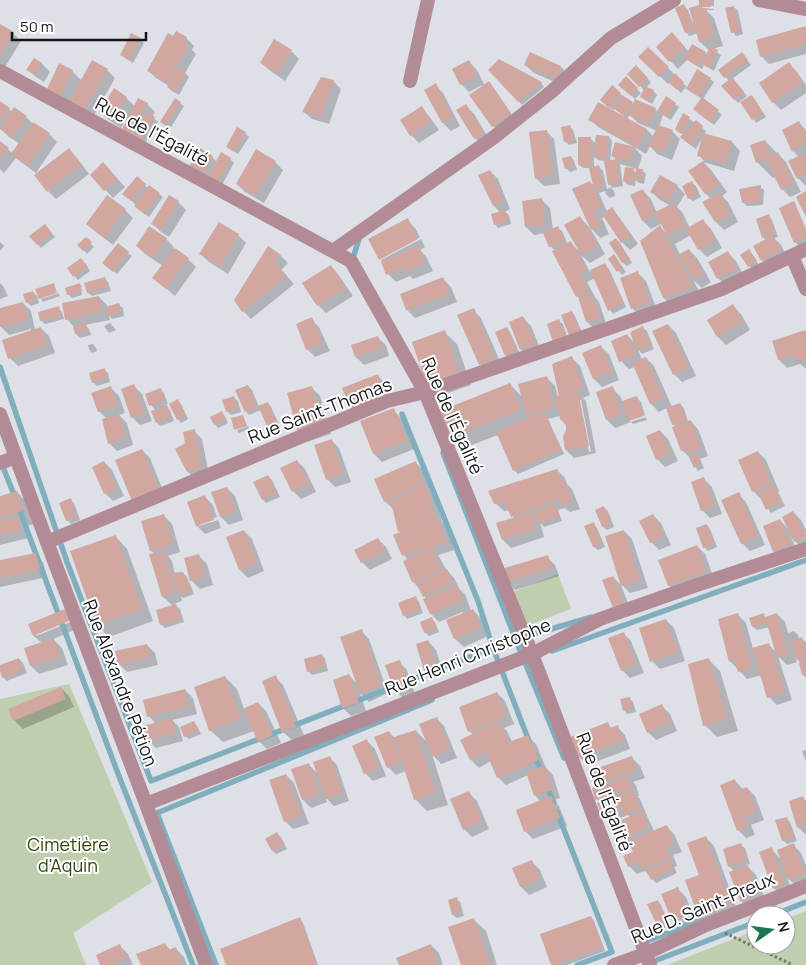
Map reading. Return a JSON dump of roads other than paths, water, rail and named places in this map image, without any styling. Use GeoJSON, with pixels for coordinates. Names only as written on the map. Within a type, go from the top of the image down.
{"type":"FeatureCollection","features":[{"type":"Feature","properties":{"kind":"street"},"geometry":{"type":"LineString","coordinates":[[410,81],[428,0]]}},
{"type":"Feature","properties":{"kind":"street"},"geometry":{"type":"LineString","coordinates":[[333,251],[494,138],[551,92],[611,38],[674,0]]}},
{"type":"Feature","properties":{"kind":"street"},"geometry":{"type":"LineString","coordinates":[[759,0],[806,8]]}},
{"type":"Feature","properties":{"kind":"street","name":"Rue de l'Égalité"},"geometry":{"type":"LineString","coordinates":[[0,71],[351,261],[425,392],[532,654],[647,959]]}},
{"type":"Feature","properties":{"kind":"street","name":"Rue Saint-Thomas"},"geometry":{"type":"LineString","coordinates":[[47,542],[387,401],[425,392],[722,289],[806,248]]}},
{"type":"Feature","properties":{"kind":"street"},"geometry":{"type":"LineString","coordinates":[[792,256],[806,289]]}},
{"type":"Feature","properties":{"kind":"street","name":"Rue Alexandre Pétion"},"geometry":{"type":"LineString","coordinates":[[0,414],[206,965]]}},
{"type":"Feature","properties":{"kind":"street"},"geometry":{"type":"LineString","coordinates":[[0,463],[16,457]]}},
{"type":"Feature","properties":{"kind":"street","name":"Rue Henri Christophe"},"geometry":{"type":"LineString","coordinates":[[146,804],[532,654],[600,619],[806,549]]}},
{"type":"Feature","properties":{"kind":"street","name":"Rue D. Saint-Preux"},"geometry":{"type":"LineString","coordinates":[[614,965],[647,959],[706,925],[806,886]]}},
{"type":"Feature","properties":{"kind":"waterway"},"geometry":{"type":"LineString","coordinates":[[352,261],[360,236]]}},
{"type":"Feature","properties":{"kind":"waterway"},"geometry":{"type":"LineString","coordinates":[[0,367],[67,562],[151,781],[493,648]]}},
{"type":"Feature","properties":{"kind":"waterway"},"geometry":{"type":"LineString","coordinates":[[402,414],[478,601],[493,648],[529,741]]}},
{"type":"Feature","properties":{"kind":"waterway"},"geometry":{"type":"LineString","coordinates":[[443,453],[523,658]]}},
{"type":"Feature","properties":{"kind":"waterway"},"geometry":{"type":"LineString","coordinates":[[1,462],[15,497]]}},
{"type":"Feature","properties":{"kind":"waterway"},"geometry":{"type":"LineString","coordinates":[[18,506],[117,771],[193,965]]}},
{"type":"Feature","properties":{"kind":"waterway"},"geometry":{"type":"LineString","coordinates":[[552,651],[806,560]]}},
{"type":"Feature","properties":{"kind":"waterway"},"geometry":{"type":"LineString","coordinates":[[524,637],[592,617]]}},
{"type":"Feature","properties":{"kind":"waterway"},"geometry":{"type":"LineString","coordinates":[[526,659],[524,660],[564,758]]}},
{"type":"Feature","properties":{"kind":"waterway"},"geometry":{"type":"LineString","coordinates":[[216,965],[157,813],[432,700]]}},
{"type":"Feature","properties":{"kind":"waterway"},"geometry":{"type":"LineString","coordinates":[[534,754],[542,773]]}},
{"type":"Feature","properties":{"kind":"waterway"},"geometry":{"type":"LineString","coordinates":[[546,784],[554,803]]}},
{"type":"Feature","properties":{"kind":"waterway"},"geometry":{"type":"LineString","coordinates":[[557,812],[612,952],[577,965]]}},
{"type":"Feature","properties":{"kind":"waterway"},"geometry":{"type":"LineString","coordinates":[[796,906],[806,902]]}},
{"type":"Feature","properties":{"kind":"waterway"},"geometry":{"type":"LineString","coordinates":[[642,943],[701,920]]}},
{"type":"Feature","properties":{"kind":"waterway"},"geometry":{"type":"LineString","coordinates":[[649,963],[746,926]]}},
{"type":"Feature","properties":{"kind":"park label","name":"Cimetière d'Aquin"},"geometry":{"type":"Point","coordinates":[68,855]}}]}
